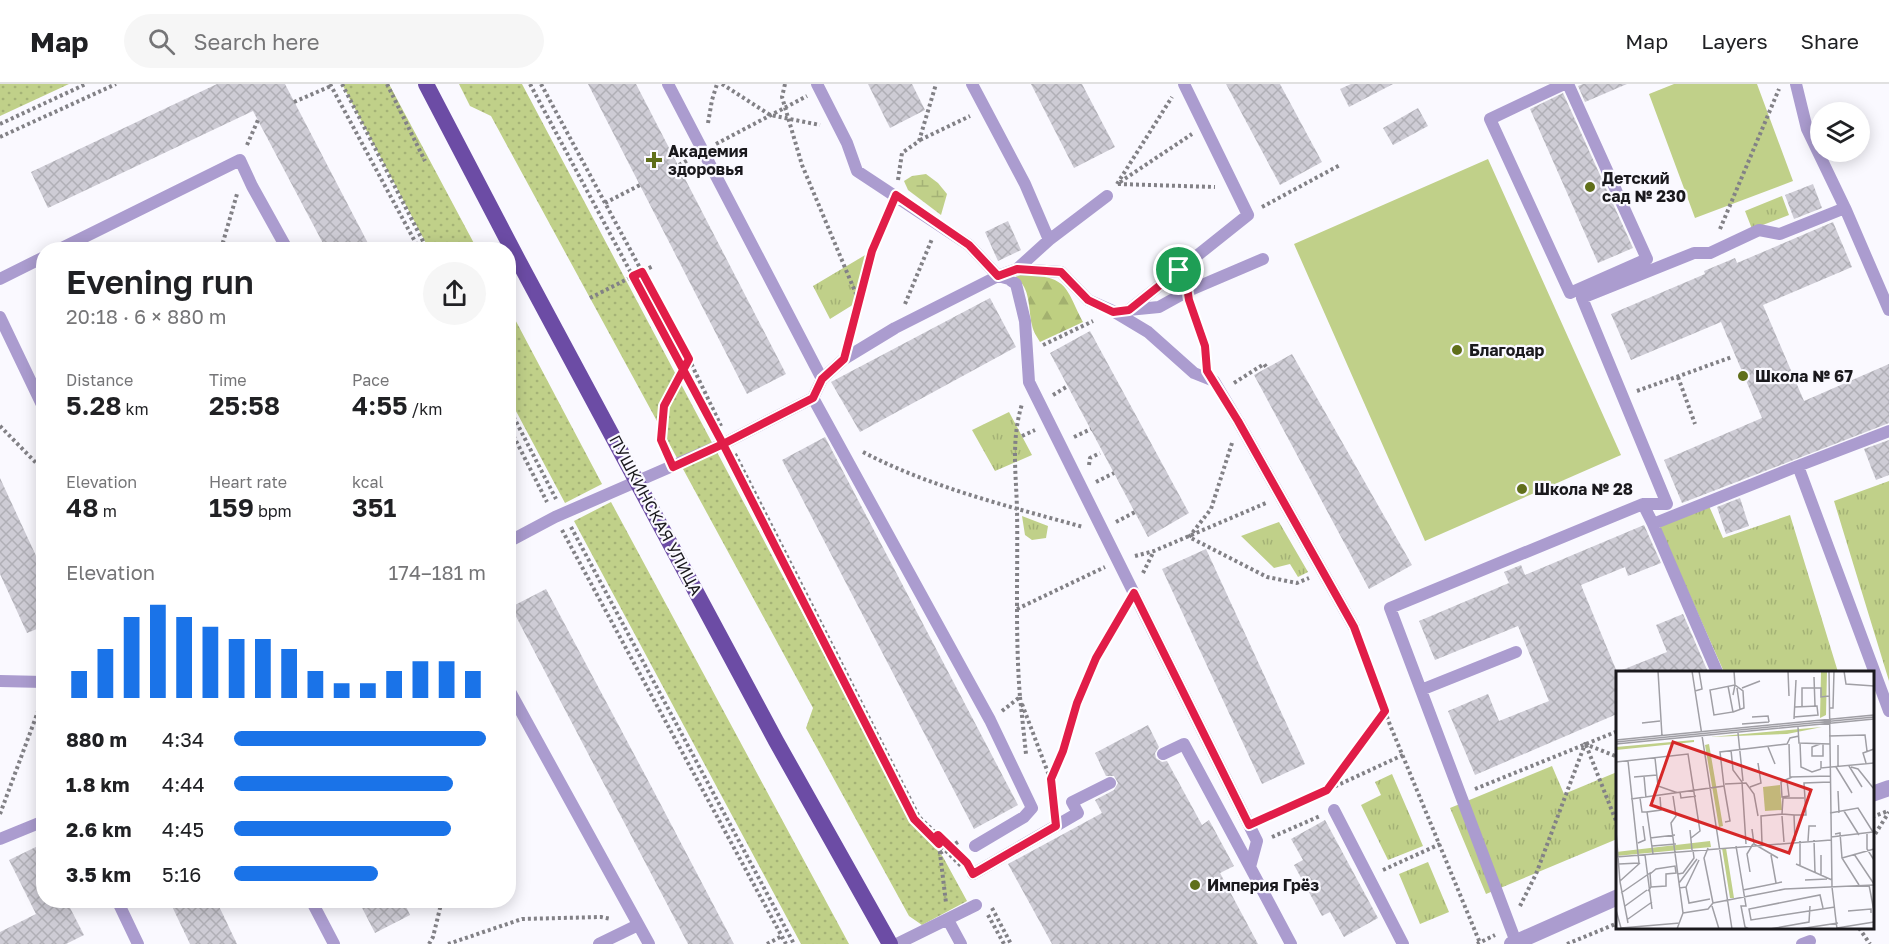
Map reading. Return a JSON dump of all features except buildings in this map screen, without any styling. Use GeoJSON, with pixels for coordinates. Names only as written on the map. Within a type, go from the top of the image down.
{"type":"FeatureCollection","features":[{"type":"Feature","properties":{"kind":"main road","name":"ПУШКИНСКАЯ УЛИЦА"},"geometry":{"type":"LineString","coordinates":[[426,84],[510,242]]}},
{"type":"Feature","properties":{"kind":"main road","name":"ПУШКИНСКАЯ УЛИЦА"},"geometry":{"type":"LineString","coordinates":[[516,253],[776,741],[890,944]]}},
{"type":"Feature","properties":{"kind":"street"},"geometry":{"type":"LineString","coordinates":[[1874,793],[1889,788]]}},
{"type":"Feature","properties":{"kind":"street"},"geometry":{"type":"LineString","coordinates":[[1512,938],[1616,897]]}},
{"type":"Feature","properties":{"kind":"lane"},"geometry":{"type":"LineString","coordinates":[[668,84],[822,379]]}},
{"type":"Feature","properties":{"kind":"lane"},"geometry":{"type":"LineString","coordinates":[[972,84],[1025,184],[1049,240]]}},
{"type":"Feature","properties":{"kind":"lane"},"geometry":{"type":"LineString","coordinates":[[1129,310],[1248,215],[1184,84]]}},
{"type":"Feature","properties":{"kind":"lane"},"geometry":{"type":"LineString","coordinates":[[1566,84],[1647,259],[1570,293],[1490,119],[1566,84]]}},
{"type":"Feature","properties":{"kind":"lane"},"geometry":{"type":"LineString","coordinates":[[1796,84],[1807,129],[1845,208],[1889,310]]}},
{"type":"Feature","properties":{"kind":"lane"},"geometry":{"type":"LineString","coordinates":[[818,87],[857,171],[969,245],[998,276],[1016,284],[1020,292],[1025,321],[1029,382],[1257,841],[1250,867]]}},
{"type":"Feature","properties":{"kind":"lane"},"geometry":{"type":"LineString","coordinates":[[74,242],[240,160],[283,242]]}},
{"type":"Feature","properties":{"kind":"lane"},"geometry":{"type":"LineString","coordinates":[[516,538],[559,515],[673,467],[813,398],[822,379],[844,359],[895,328],[998,276],[1017,269],[1049,240],[1107,196]]}},
{"type":"Feature","properties":{"kind":"lane"},"geometry":{"type":"LineString","coordinates":[[1512,938],[1497,890],[1390,608],[1643,504],[1667,504],[1582,298],[1694,253],[1710,253],[1760,230],[1780,234],[1845,208]]}},
{"type":"Feature","properties":{"kind":"lane"},"geometry":{"type":"LineString","coordinates":[[1113,312],[1159,307],[1188,291],[1263,259]]}},
{"type":"Feature","properties":{"kind":"lane"},"geometry":{"type":"LineString","coordinates":[[0,279],[36,261]]}},
{"type":"Feature","properties":{"kind":"lane"},"geometry":{"type":"LineString","coordinates":[[1017,269],[1061,272],[1088,300],[1148,332],[1194,373],[1217,386],[1354,627]]}},
{"type":"Feature","properties":{"kind":"lane"},"geometry":{"type":"LineString","coordinates":[[0,318],[36,392]]}},
{"type":"Feature","properties":{"kind":"lane"},"geometry":{"type":"LineString","coordinates":[[813,398],[990,720],[1032,808],[1024,817],[975,846]]}},
{"type":"Feature","properties":{"kind":"lane"},"geometry":{"type":"LineString","coordinates":[[1653,524],[1889,431]]}},
{"type":"Feature","properties":{"kind":"lane"},"geometry":{"type":"LineString","coordinates":[[1798,466],[1889,711]]}},
{"type":"Feature","properties":{"kind":"lane"},"geometry":{"type":"LineString","coordinates":[[1643,504],[1716,671]]}},
{"type":"Feature","properties":{"kind":"lane"},"geometry":{"type":"LineString","coordinates":[[1421,690],[1516,651]]}},
{"type":"Feature","properties":{"kind":"lane"},"geometry":{"type":"LineString","coordinates":[[0,681],[36,682]]}},
{"type":"Feature","properties":{"kind":"lane"},"geometry":{"type":"LineString","coordinates":[[516,703],[649,944]]}},
{"type":"Feature","properties":{"kind":"lane"},"geometry":{"type":"LineString","coordinates":[[1163,754],[1184,744],[1291,944]]}},
{"type":"Feature","properties":{"kind":"lane"},"geometry":{"type":"LineString","coordinates":[[973,874],[1078,813],[1072,802],[1110,783]]}},
{"type":"Feature","properties":{"kind":"lane"},"geometry":{"type":"LineString","coordinates":[[1334,810],[1403,944]]}},
{"type":"Feature","properties":{"kind":"lane"},"geometry":{"type":"LineString","coordinates":[[0,839],[36,824]]}},
{"type":"Feature","properties":{"kind":"lane"},"geometry":{"type":"LineString","coordinates":[[897,944],[979,906]]}},
{"type":"Feature","properties":{"kind":"lane"},"geometry":{"type":"LineString","coordinates":[[121,908],[138,944]]}},
{"type":"Feature","properties":{"kind":"lane"},"geometry":{"type":"LineString","coordinates":[[315,908],[334,944]]}},
{"type":"Feature","properties":{"kind":"lane"},"geometry":{"type":"LineString","coordinates":[[948,920],[961,944]]}},
{"type":"Feature","properties":{"kind":"lane"},"geometry":{"type":"LineString","coordinates":[[599,944],[638,925]]}},
{"type":"Feature","properties":{"kind":"path"},"geometry":{"type":"LineString","coordinates":[[0,124],[86,84]]}},
{"type":"Feature","properties":{"kind":"path"},"geometry":{"type":"LineString","coordinates":[[0,137],[116,84]]}},
{"type":"Feature","properties":{"kind":"path"},"geometry":{"type":"LineString","coordinates":[[342,84],[423,242]]}},
{"type":"Feature","properties":{"kind":"path"},"geometry":{"type":"LineString","coordinates":[[387,84],[425,161]]}},
{"type":"Feature","properties":{"kind":"path"},"geometry":{"type":"LineString","coordinates":[[530,84],[633,276],[726,442],[919,817],[967,863],[973,874]]}},
{"type":"Feature","properties":{"kind":"path"},"geometry":{"type":"LineString","coordinates":[[541,84],[689,359],[726,442],[914,819],[961,866]]}},
{"type":"Feature","properties":{"kind":"path"},"geometry":{"type":"LineString","coordinates":[[703,151],[717,84]]}},
{"type":"Feature","properties":{"kind":"path"},"geometry":{"type":"LineString","coordinates":[[722,84],[770,115],[789,120],[838,126]]}},
{"type":"Feature","properties":{"kind":"path"},"geometry":{"type":"LineString","coordinates":[[785,84],[782,97],[802,165],[859,301]]}},
{"type":"Feature","properties":{"kind":"path"},"geometry":{"type":"LineString","coordinates":[[920,141],[936,84]]}},
{"type":"Feature","properties":{"kind":"path"},"geometry":{"type":"LineString","coordinates":[[1710,253],[1781,84]]}},
{"type":"Feature","properties":{"kind":"path"},"geometry":{"type":"LineString","coordinates":[[294,102],[331,85],[415,242]]}},
{"type":"Feature","properties":{"kind":"path"},"geometry":{"type":"LineString","coordinates":[[703,151],[818,87]]}},
{"type":"Feature","properties":{"kind":"path"},"geometry":{"type":"LineString","coordinates":[[1117,184],[1174,94]]}},
{"type":"Feature","properties":{"kind":"path"},"geometry":{"type":"LineString","coordinates":[[844,359],[872,251],[896,195],[902,153],[920,141],[985,109]]}},
{"type":"Feature","properties":{"kind":"path"},"geometry":{"type":"LineString","coordinates":[[240,160],[258,120]]}},
{"type":"Feature","properties":{"kind":"path"},"geometry":{"type":"LineString","coordinates":[[1117,184],[1204,126]]}},
{"type":"Feature","properties":{"kind":"path"},"geometry":{"type":"LineString","coordinates":[[1248,215],[1340,165]]}},
{"type":"Feature","properties":{"kind":"path"},"geometry":{"type":"LineString","coordinates":[[1117,184],[1235,188]]}},
{"type":"Feature","properties":{"kind":"path"},"geometry":{"type":"LineString","coordinates":[[605,203],[640,185]]}},
{"type":"Feature","properties":{"kind":"path"},"geometry":{"type":"LineString","coordinates":[[223,242],[237,194],[252,186]]}},
{"type":"Feature","properties":{"kind":"path"},"geometry":{"type":"LineString","coordinates":[[895,328],[938,224]]}},
{"type":"Feature","properties":{"kind":"path"},"geometry":{"type":"LineString","coordinates":[[590,298],[653,266]]}},
{"type":"Feature","properties":{"kind":"path"},"geometry":{"type":"LineString","coordinates":[[1188,291],[1205,346],[1207,371],[1217,386],[1264,364],[1267,368]]}},
{"type":"Feature","properties":{"kind":"path"},"geometry":{"type":"LineString","coordinates":[[1026,353],[1113,312]]}},
{"type":"Feature","properties":{"kind":"path"},"geometry":{"type":"LineString","coordinates":[[1623,396],[1732,357]]}},
{"type":"Feature","properties":{"kind":"path"},"geometry":{"type":"LineString","coordinates":[[673,467],[661,440],[664,406],[689,359]]}},
{"type":"Feature","properties":{"kind":"path"},"geometry":{"type":"LineString","coordinates":[[1678,377],[1695,424]]}},
{"type":"Feature","properties":{"kind":"path"},"geometry":{"type":"LineString","coordinates":[[1025,395],[1015,425],[1014,463],[1017,509],[1020,697],[1051,779],[1056,826]]}},
{"type":"Feature","properties":{"kind":"path"},"geometry":{"type":"LineString","coordinates":[[1189,537],[1211,509],[1238,421]]}},
{"type":"Feature","properties":{"kind":"path"},"geometry":{"type":"LineString","coordinates":[[516,423],[559,515],[786,944]]}},
{"type":"Feature","properties":{"kind":"path"},"geometry":{"type":"LineString","coordinates":[[0,426],[36,463]]}},
{"type":"Feature","properties":{"kind":"path"},"geometry":{"type":"LineString","coordinates":[[1022,436],[1034,431]]}},
{"type":"Feature","properties":{"kind":"path"},"geometry":{"type":"LineString","coordinates":[[834,436],[897,469],[1017,509],[1104,532]]}},
{"type":"Feature","properties":{"kind":"path"},"geometry":{"type":"LineString","coordinates":[[516,439],[794,944]]}},
{"type":"Feature","properties":{"kind":"path"},"geometry":{"type":"LineString","coordinates":[[1017,609],[1117,561],[1154,551],[1281,497]]}},
{"type":"Feature","properties":{"kind":"path"},"geometry":{"type":"LineString","coordinates":[[1189,537],[1267,577],[1297,583],[1323,572]]}},
{"type":"Feature","properties":{"kind":"path"},"geometry":{"type":"LineString","coordinates":[[1051,779],[1063,751],[1077,703],[1096,658],[1134,593]]}},
{"type":"Feature","properties":{"kind":"path"},"geometry":{"type":"LineString","coordinates":[[1354,627],[1385,711],[1480,943]]}},
{"type":"Feature","properties":{"kind":"path"},"geometry":{"type":"LineString","coordinates":[[990,720],[1020,697]]}},
{"type":"Feature","properties":{"kind":"path"},"geometry":{"type":"LineString","coordinates":[[1327,790],[1385,711]]}},
{"type":"Feature","properties":{"kind":"path"},"geometry":{"type":"LineString","coordinates":[[0,814],[36,718]]}},
{"type":"Feature","properties":{"kind":"path"},"geometry":{"type":"LineString","coordinates":[[1461,794],[1616,731]]}},
{"type":"Feature","properties":{"kind":"path"},"geometry":{"type":"LineString","coordinates":[[1585,744],[1616,757]]}},
{"type":"Feature","properties":{"kind":"path"},"geometry":{"type":"LineString","coordinates":[[1585,744],[1616,823]]}},
{"type":"Feature","properties":{"kind":"path"},"geometry":{"type":"LineString","coordinates":[[1512,938],[1585,744]]}},
{"type":"Feature","properties":{"kind":"path"},"geometry":{"type":"LineString","coordinates":[[1249,825],[1403,755]]}},
{"type":"Feature","properties":{"kind":"path"},"geometry":{"type":"LineString","coordinates":[[1266,839],[1334,810]]}},
{"type":"Feature","properties":{"kind":"path"},"geometry":{"type":"LineString","coordinates":[[1874,817],[1889,811]]}},
{"type":"Feature","properties":{"kind":"path"},"geometry":{"type":"LineString","coordinates":[[1874,835],[1889,811]]}},
{"type":"Feature","properties":{"kind":"path"},"geometry":{"type":"LineString","coordinates":[[938,835],[948,920]]}},
{"type":"Feature","properties":{"kind":"path"},"geometry":{"type":"LineString","coordinates":[[1369,877],[1440,844]]}},
{"type":"Feature","properties":{"kind":"path"},"geometry":{"type":"LineString","coordinates":[[989,904],[1011,944]]}},
{"type":"Feature","properties":{"kind":"path"},"geometry":{"type":"LineString","coordinates":[[979,906],[1004,944]]}},
{"type":"Feature","properties":{"kind":"path"},"geometry":{"type":"LineString","coordinates":[[429,944],[434,937],[440,908]]}},
{"type":"Feature","properties":{"kind":"path"},"geometry":{"type":"LineString","coordinates":[[448,944],[522,920],[601,917],[638,925]]}},
{"type":"Feature","properties":{"kind":"path"},"geometry":{"type":"LineString","coordinates":[[1567,944],[1616,923]]}},
{"type":"Feature","properties":{"kind":"path"},"geometry":{"type":"LineString","coordinates":[[1860,929],[1870,944]]}},
{"type":"Feature","properties":{"kind":"path"},"geometry":{"type":"LineString","coordinates":[[767,944],[782,936]]}},
{"type":"Feature","properties":{"kind":"green space"},"geometry":{"type":"Polygon","coordinates":[[[0,84],[69,84],[0,116],[0,84]]]}},
{"type":"Feature","properties":{"kind":"green space"},"geometry":{"type":"Polygon","coordinates":[[[342,84],[389,84],[473,242],[425,242],[342,84]]]}},
{"type":"Feature","properties":{"kind":"green space"},"geometry":{"type":"Polygon","coordinates":[[[459,84],[522,84],[913,822],[943,857],[967,901],[922,925],[909,916],[806,728],[813,708],[491,116],[470,106],[459,84]]]}},
{"type":"Feature","properties":{"kind":"green space"},"geometry":{"type":"Polygon","coordinates":[[[1674,84],[1757,84],[1793,181],[1695,218],[1649,94],[1674,84]]]}},
{"type":"Feature","properties":{"kind":"green space","name":"Благодар"},"geometry":{"type":"Polygon","coordinates":[[[1488,159],[1621,455],[1425,541],[1294,244],[1488,159]]]}},
{"type":"Feature","properties":{"kind":"green space"},"geometry":{"type":"Polygon","coordinates":[[[926,174],[947,194],[941,215],[908,190],[904,181],[912,176],[926,174]]]}},
{"type":"Feature","properties":{"kind":"green space"},"geometry":{"type":"Polygon","coordinates":[[[1782,196],[1789,215],[1752,229],[1745,211],[1782,196]]]}},
{"type":"Feature","properties":{"kind":"green space"},"geometry":{"type":"Polygon","coordinates":[[[872,251],[859,301],[830,319],[813,286],[872,251]]]}},
{"type":"Feature","properties":{"kind":"green space"},"geometry":{"type":"Polygon","coordinates":[[[1023,274],[1049,278],[1063,285],[1083,322],[1040,342],[1033,327],[1024,286],[1015,277],[1023,274]]]}},
{"type":"Feature","properties":{"kind":"green space"},"geometry":{"type":"Polygon","coordinates":[[[516,321],[602,484],[565,503],[516,411],[516,321]]]}},
{"type":"Feature","properties":{"kind":"green space"},"geometry":{"type":"Polygon","coordinates":[[[1009,412],[1032,455],[995,471],[972,430],[1009,412]]]}},
{"type":"Feature","properties":{"kind":"green space"},"geometry":{"type":"Polygon","coordinates":[[[1889,481],[1889,681],[1834,501],[1889,481]]]}},
{"type":"Feature","properties":{"kind":"green space"},"geometry":{"type":"Polygon","coordinates":[[[611,502],[849,944],[801,944],[574,521],[611,502]]]}},
{"type":"Feature","properties":{"kind":"green space"},"geometry":{"type":"Polygon","coordinates":[[[1709,506],[1723,538],[1790,515],[1838,671],[1724,671],[1659,526],[1709,506]]]}},
{"type":"Feature","properties":{"kind":"green space"},"geometry":{"type":"Polygon","coordinates":[[[1022,516],[1048,526],[1046,538],[1032,540],[1025,535],[1022,516]]]}},
{"type":"Feature","properties":{"kind":"green space"},"geometry":{"type":"Polygon","coordinates":[[[1279,522],[1308,572],[1298,577],[1290,564],[1274,568],[1241,536],[1279,522]]]}},
{"type":"Feature","properties":{"kind":"green space"},"geometry":{"type":"Polygon","coordinates":[[[1552,766],[1564,794],[1616,772],[1616,839],[1486,894],[1450,808],[1552,766]]]}},
{"type":"Feature","properties":{"kind":"green space"},"geometry":{"type":"Polygon","coordinates":[[[1392,774],[1423,846],[1388,860],[1361,805],[1381,795],[1375,782],[1392,774]]]}},
{"type":"Feature","properties":{"kind":"green space"},"geometry":{"type":"Polygon","coordinates":[[[1428,862],[1449,912],[1420,924],[1399,874],[1428,862]]]}},
{"type":"Feature","properties":{"kind":"place","name":"Академия здоровья"},"geometry":{"type":"Point","coordinates":[654,160]}},
{"type":"Feature","properties":{"kind":"place","name":"Детский сад № 230"},"geometry":{"type":"Point","coordinates":[1590,187]}},
{"type":"Feature","properties":{"kind":"place","name":"Благодар"},"geometry":{"type":"Point","coordinates":[1457,350]}},
{"type":"Feature","properties":{"kind":"place","name":"Школа № 67"},"geometry":{"type":"Point","coordinates":[1743,376]}},
{"type":"Feature","properties":{"kind":"place","name":"Школа № 28"},"geometry":{"type":"Point","coordinates":[1522,489]}},
{"type":"Feature","properties":{"kind":"place","name":"Империя Грёз"},"geometry":{"type":"Point","coordinates":[1195,885]}},
{"type":"Feature","properties":{"kind":"route"},"geometry":{"type":"LineString","coordinates":[[1179,270],[1129,310],[1113,312],[1088,300],[1061,272],[1017,269],[998,276],[969,245],[896,195],[872,251],[844,359],[822,379],[813,398],[723,444],[684,369],[633,276],[642,272],[689,359],[684,369],[664,406],[661,440],[673,467],[723,444],[914,819],[939,844],[938,835],[967,863],[973,874],[1056,826],[1051,779],[1063,751],[1077,703],[1096,658],[1134,593],[1249,825],[1327,790],[1385,711],[1354,627],[1238,421],[1207,371],[1205,346],[1189,300],[1186,281],[1179,270]]}}]}
